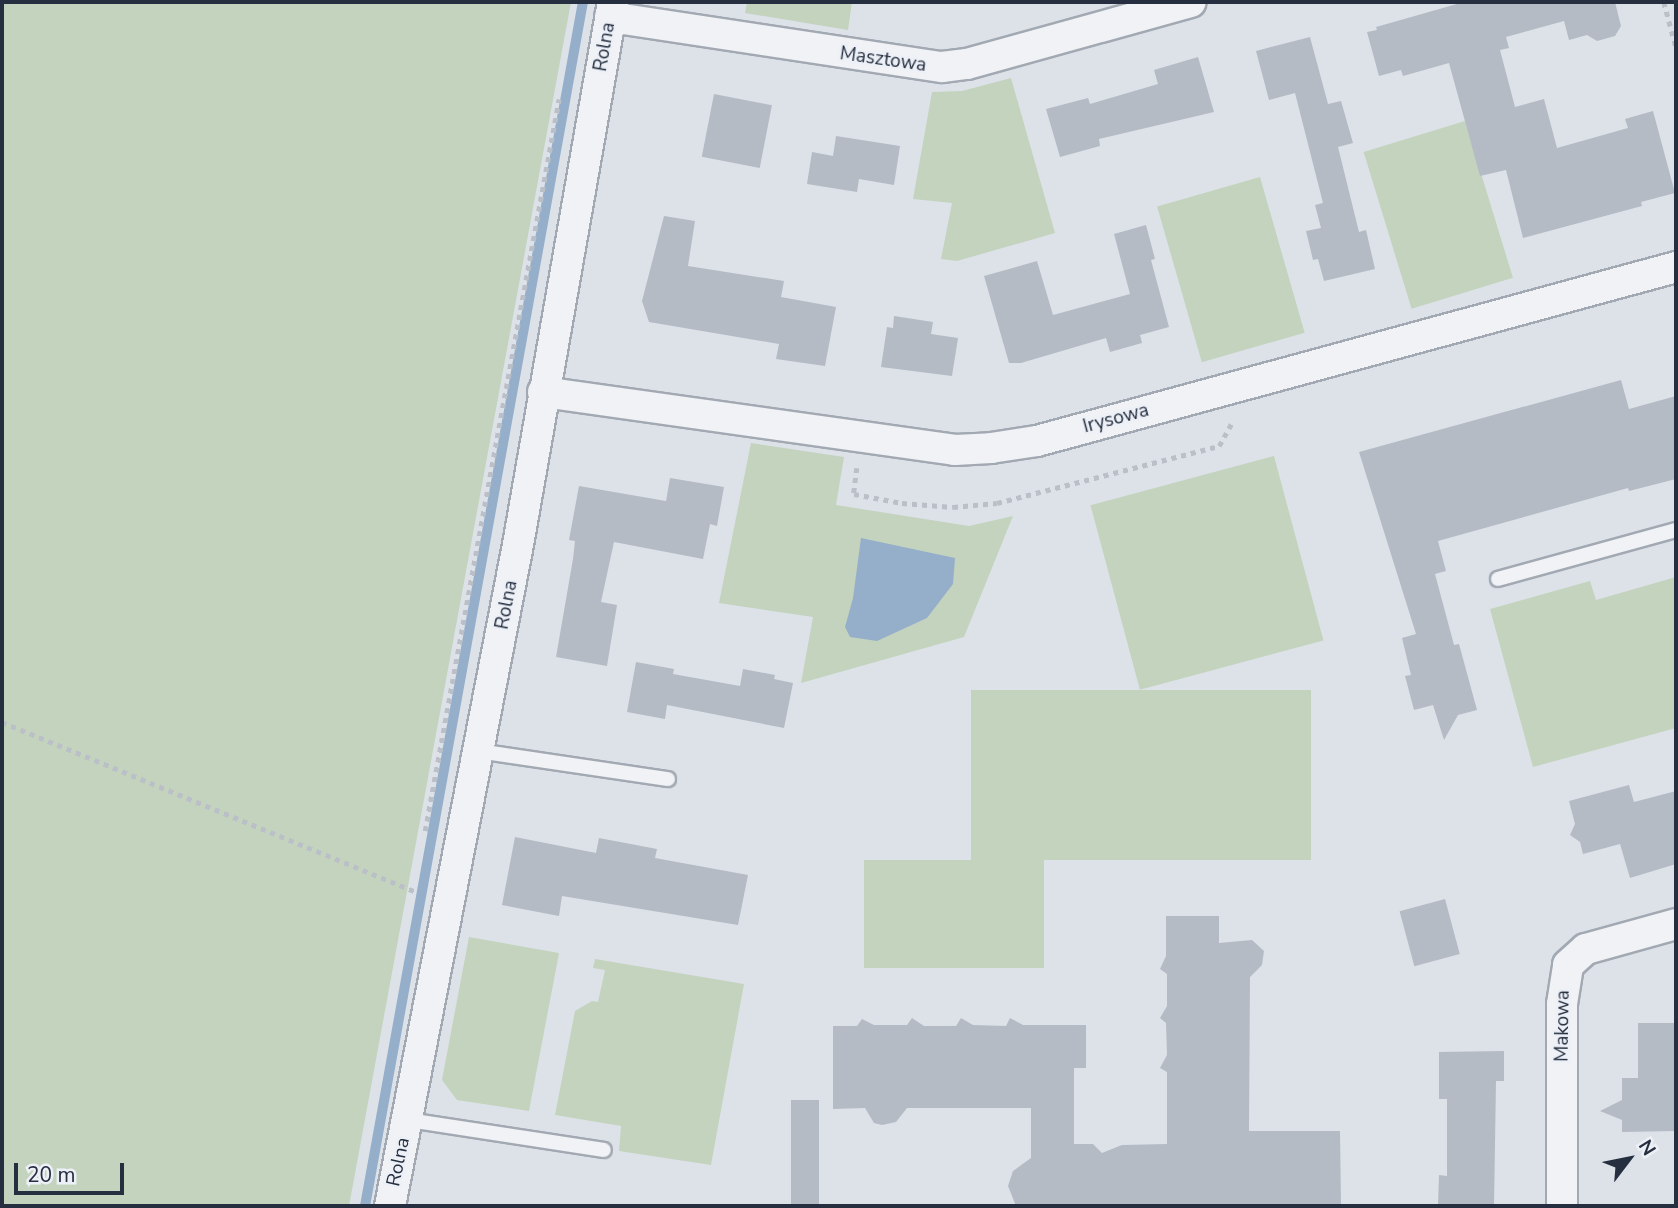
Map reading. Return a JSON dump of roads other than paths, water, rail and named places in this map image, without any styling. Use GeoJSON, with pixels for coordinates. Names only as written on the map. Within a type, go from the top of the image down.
{"type":"FeatureCollection","features":[{"type":"Feature","properties":{"kind":"street","name":"Masztowa"},"geometry":{"type":"LineString","coordinates":[[611,10],[942,68],[967,64],[1191,2]]}},
{"type":"Feature","properties":{"kind":"street","name":"Rolna"},"geometry":{"type":"LineString","coordinates":[[390,1206],[519,539],[611,10]]}},
{"type":"Feature","properties":{"kind":"street","name":"Irysowa"},"geometry":{"type":"LineString","coordinates":[[544,392],[955,450],[991,448],[1037,441],[1676,267]]}},
{"type":"Feature","properties":{"kind":"street","name":"Makowa"},"geometry":{"type":"LineString","coordinates":[[1562,1206],[1562,1004],[1568,965],[1586,949],[1676,924]]}},
{"type":"Feature","properties":{"kind":"lane"},"geometry":{"type":"LineString","coordinates":[[1498,579],[1676,530]]}},
{"type":"Feature","properties":{"kind":"lane"},"geometry":{"type":"LineString","coordinates":[[478,751],[668,779]]}},
{"type":"Feature","properties":{"kind":"lane"},"geometry":{"type":"LineString","coordinates":[[408,1120],[604,1150]]}},
{"type":"Feature","properties":{"kind":"water"},"geometry":{"type":"Polygon","coordinates":[[[861,538],[955,558],[953,584],[927,618],[877,641],[850,637],[845,627],[853,598],[861,538]]]}},
{"type":"Feature","properties":{"kind":"waterway"},"geometry":{"type":"LineString","coordinates":[[365,1206],[583,2]]}}]}
